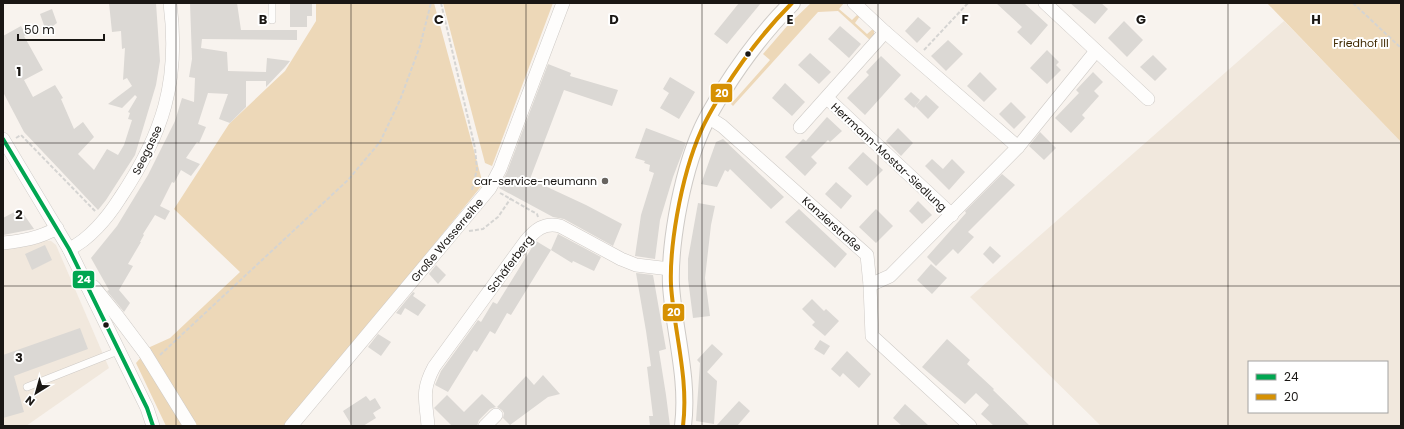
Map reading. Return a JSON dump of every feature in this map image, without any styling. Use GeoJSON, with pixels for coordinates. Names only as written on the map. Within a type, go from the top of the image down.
{"type":"FeatureCollection","features":[{"type":"Feature","properties":{"kind":"street","name":"Seegasse"},"geometry":{"type":"LineString","coordinates":[[68,249],[78,244],[104,220],[143,162],[154,140],[162,119],[169,90],[172,67],[174,40],[170,3]]}},
{"type":"Feature","properties":{"kind":"street","name":"Große Wasserreihe"},"geometry":{"type":"LineString","coordinates":[[291,426],[490,188],[500,169],[563,3]]}},
{"type":"Feature","properties":{"kind":"street"},"geometry":{"type":"LineString","coordinates":[[683,426],[686,408],[684,378],[670,269],[681,195],[690,160],[708,117],[735,72],[756,42],[792,3]]}},
{"type":"Feature","properties":{"kind":"street"},"geometry":{"type":"LineString","coordinates":[[854,3],[885,32],[1018,147]]}},
{"type":"Feature","properties":{"kind":"street"},"geometry":{"type":"LineString","coordinates":[[1045,3],[1148,99]]}},
{"type":"Feature","properties":{"kind":"street","name":"Herrmann-Mostar-Siedlung"},"geometry":{"type":"LineString","coordinates":[[800,127],[885,32]]}},
{"type":"Feature","properties":{"kind":"street","name":"Herrmann-Mostar-Siedlung"},"geometry":{"type":"LineString","coordinates":[[870,285],[890,276],[1018,147],[1096,51]]}},
{"type":"Feature","properties":{"kind":"street","name":"Herrmann-Mostar-Siedlung"},"geometry":{"type":"LineString","coordinates":[[827,98],[952,215]]}},
{"type":"Feature","properties":{"kind":"street","name":"Kanzlerstraße"},"geometry":{"type":"LineString","coordinates":[[708,117],[722,126],[867,255],[872,336],[970,426]]}},
{"type":"Feature","properties":{"kind":"street"},"geometry":{"type":"LineString","coordinates":[[4,141],[57,228],[68,249],[147,408],[153,426]]}},
{"type":"Feature","properties":{"kind":"street","name":"Schäferberg"},"geometry":{"type":"LineString","coordinates":[[428,426],[425,404],[425,388],[434,367],[525,242],[539,228],[554,224],[621,260],[636,265],[670,269]]}},
{"type":"Feature","properties":{"kind":"street"},"geometry":{"type":"LineString","coordinates":[[3,243],[22,241],[37,237],[57,228]]}},
{"type":"Feature","properties":{"kind":"street"},"geometry":{"type":"LineString","coordinates":[[86,285],[94,288],[151,355],[190,426]]}},
{"type":"Feature","properties":{"kind":"street"},"geometry":{"type":"LineString","coordinates":[[485,426],[496,415]]}},
{"type":"Feature","properties":{"kind":"lane"},"geometry":{"type":"LineString","coordinates":[[272,3],[272,20]]}},
{"type":"Feature","properties":{"kind":"lane"},"geometry":{"type":"LineString","coordinates":[[27,387],[118,351]]}},
{"type":"Feature","properties":{"kind":"path"},"geometry":{"type":"LineString","coordinates":[[151,355],[348,180],[380,142],[400,100],[420,46],[431,3]]}},
{"type":"Feature","properties":{"kind":"path"},"geometry":{"type":"LineString","coordinates":[[440,3],[475,148],[477,169],[474,181],[511,198],[537,214],[539,228]]}},
{"type":"Feature","properties":{"kind":"path"},"geometry":{"type":"LineString","coordinates":[[916,59],[968,3]]}},
{"type":"Feature","properties":{"kind":"path"},"geometry":{"type":"LineString","coordinates":[[1353,3],[1401,48]]}},
{"type":"Feature","properties":{"kind":"path"},"geometry":{"type":"LineString","coordinates":[[4,141],[21,135],[104,220]]}},
{"type":"Feature","properties":{"kind":"path"},"geometry":{"type":"LineString","coordinates":[[484,229],[498,217],[511,198]]}},
{"type":"Feature","properties":{"kind":"shaded area"},"geometry":{"type":"Polygon","coordinates":[[[1284,21],[1401,142],[1401,426],[1101,426],[970,297],[1284,21]]]}},
{"type":"Feature","properties":{"kind":"shaded area"},"geometry":{"type":"Polygon","coordinates":[[[43,240],[51,241],[56,245],[109,368],[26,426],[3,426],[3,246],[43,240]]]}},
{"type":"Feature","properties":{"kind":"green space"},"geometry":{"type":"Polygon","coordinates":[[[316,3],[434,3],[483,184],[354,343],[283,426],[166,426],[136,363],[150,347],[170,338],[240,272],[174,209],[229,124],[285,71],[316,21],[316,3]]]}},
{"type":"Feature","properties":{"kind":"green space"},"geometry":{"type":"Polygon","coordinates":[[[443,3],[553,3],[492,166],[485,163],[443,3]]]}},
{"type":"Feature","properties":{"kind":"green space"},"geometry":{"type":"Polygon","coordinates":[[[811,3],[844,3],[839,9],[852,20],[858,14],[860,16],[855,23],[867,34],[874,28],[874,38],[871,41],[838,11],[818,12],[733,106],[731,104],[770,60],[763,54],[788,25],[811,3]]]}},
{"type":"Feature","properties":{"kind":"green space","name":"Friedhof III"},"geometry":{"type":"Polygon","coordinates":[[[1267,3],[1401,3],[1401,142],[1267,3]]]}},
{"type":"Feature","properties":{"kind":"building"},"geometry":{"type":"Polygon","coordinates":[[[109,3],[156,3],[160,61],[156,85],[135,155],[98,210],[24,132],[3,92],[3,36],[21,26],[26,35],[24,36],[43,70],[24,80],[33,97],[55,85],[63,98],[61,99],[74,129],[83,122],[94,137],[78,154],[94,170],[107,149],[118,155],[124,145],[132,120],[128,119],[130,113],[128,112],[137,97],[135,95],[122,108],[108,104],[132,86],[127,78],[123,80],[125,48],[122,49],[121,31],[112,32],[109,3]]]}},
{"type":"Feature","properties":{"kind":"building"},"geometry":{"type":"Polygon","coordinates":[[[190,3],[237,3],[241,30],[297,30],[297,40],[202,39],[201,48],[227,52],[228,71],[266,72],[267,58],[290,61],[266,87],[266,81],[246,81],[246,107],[230,123],[219,119],[228,94],[208,93],[198,124],[206,127],[199,143],[197,142],[186,158],[200,164],[191,176],[181,170],[174,183],[172,182],[160,206],[170,211],[165,220],[155,215],[143,234],[144,235],[141,242],[128,264],[133,266],[119,290],[130,303],[124,312],[107,291],[109,290],[91,258],[117,226],[148,175],[175,121],[182,98],[194,102],[195,78],[189,77],[192,59],[190,3]]]}},
{"type":"Feature","properties":{"kind":"building"},"geometry":{"type":"Polygon","coordinates":[[[290,3],[312,3],[312,16],[307,16],[307,27],[290,27],[290,3]]]}},
{"type":"Feature","properties":{"kind":"building"},"geometry":{"type":"Polygon","coordinates":[[[739,3],[761,3],[727,44],[714,34],[739,3]]]}},
{"type":"Feature","properties":{"kind":"building"},"geometry":{"type":"Polygon","coordinates":[[[996,3],[1024,3],[1048,25],[1031,45],[1017,32],[1022,27],[996,3]]]}},
{"type":"Feature","properties":{"kind":"building"},"geometry":{"type":"Polygon","coordinates":[[[1070,3],[1101,3],[1108,9],[1095,24],[1070,3]]]}},
{"type":"Feature","properties":{"kind":"building"},"geometry":{"type":"Polygon","coordinates":[[[52,9],[57,23],[46,31],[40,14],[52,9]]]}},
{"type":"Feature","properties":{"kind":"building"},"geometry":{"type":"Polygon","coordinates":[[[918,17],[931,28],[917,43],[905,31],[918,17]]]}},
{"type":"Feature","properties":{"kind":"building"},"geometry":{"type":"Polygon","coordinates":[[[1124,21],[1143,40],[1127,57],[1108,38],[1124,21]]]}},
{"type":"Feature","properties":{"kind":"building"},"geometry":{"type":"Polygon","coordinates":[[[840,26],[861,44],[849,58],[828,39],[840,26]]]}},
{"type":"Feature","properties":{"kind":"building"},"geometry":{"type":"Polygon","coordinates":[[[948,40],[963,54],[946,71],[931,56],[948,40]]]}},
{"type":"Feature","properties":{"kind":"building"},"geometry":{"type":"Polygon","coordinates":[[[1047,50],[1059,62],[1056,65],[1061,70],[1047,84],[1030,68],[1047,50]]]}},
{"type":"Feature","properties":{"kind":"building"},"geometry":{"type":"Polygon","coordinates":[[[810,53],[831,72],[819,84],[798,65],[810,53]]]}},
{"type":"Feature","properties":{"kind":"building"},"geometry":{"type":"Polygon","coordinates":[[[1153,55],[1167,69],[1155,81],[1140,67],[1153,55]]]}},
{"type":"Feature","properties":{"kind":"building"},"geometry":{"type":"Polygon","coordinates":[[[881,56],[901,75],[865,115],[847,98],[869,75],[866,72],[881,56]]]}},
{"type":"Feature","properties":{"kind":"building"},"geometry":{"type":"Polygon","coordinates":[[[548,64],[571,73],[570,76],[618,90],[612,106],[564,90],[530,179],[586,205],[622,224],[613,246],[564,219],[553,217],[499,188],[507,172],[548,64]]]}},
{"type":"Feature","properties":{"kind":"building"},"geometry":{"type":"Polygon","coordinates":[[[980,72],[997,89],[984,102],[967,86],[980,72]]]}},
{"type":"Feature","properties":{"kind":"building"},"geometry":{"type":"Polygon","coordinates":[[[1093,72],[1103,82],[1094,91],[1099,96],[1082,115],[1085,118],[1071,133],[1055,118],[1079,93],[1076,90],[1093,72]]]}},
{"type":"Feature","properties":{"kind":"building"},"geometry":{"type":"Polygon","coordinates":[[[670,77],[695,92],[679,119],[660,108],[669,93],[663,89],[670,77]]]}},
{"type":"Feature","properties":{"kind":"building"},"geometry":{"type":"Polygon","coordinates":[[[785,83],[805,102],[792,116],[772,98],[785,83]]]}},
{"type":"Feature","properties":{"kind":"building"},"geometry":{"type":"Polygon","coordinates":[[[911,92],[920,100],[914,108],[904,99],[911,92]]]}},
{"type":"Feature","properties":{"kind":"building"},"geometry":{"type":"Polygon","coordinates":[[[926,95],[939,107],[928,119],[915,106],[926,95]]]}},
{"type":"Feature","properties":{"kind":"building"},"geometry":{"type":"Polygon","coordinates":[[[1011,102],[1026,117],[1014,129],[999,114],[1011,102]]]}},
{"type":"Feature","properties":{"kind":"building"},"geometry":{"type":"Polygon","coordinates":[[[827,117],[842,131],[830,142],[828,140],[811,157],[817,163],[805,176],[785,157],[803,139],[806,141],[827,117]]]}},
{"type":"Feature","properties":{"kind":"building"},"geometry":{"type":"Polygon","coordinates":[[[646,128],[686,143],[673,177],[660,220],[655,259],[635,256],[641,215],[654,173],[649,171],[650,165],[644,163],[645,161],[635,158],[646,128]]]}},
{"type":"Feature","properties":{"kind":"building"},"geometry":{"type":"Polygon","coordinates":[[[898,128],[913,143],[901,156],[886,141],[898,128]]]}},
{"type":"Feature","properties":{"kind":"building"},"geometry":{"type":"Polygon","coordinates":[[[1040,132],[1056,148],[1044,160],[1029,146],[1040,132]]]}},
{"type":"Feature","properties":{"kind":"building"},"geometry":{"type":"Polygon","coordinates":[[[723,139],[784,197],[771,209],[730,169],[728,172],[725,170],[717,187],[701,184],[716,142],[723,139]]]}},
{"type":"Feature","properties":{"kind":"building"},"geometry":{"type":"Polygon","coordinates":[[[863,152],[883,170],[867,186],[848,168],[863,152]]]}},
{"type":"Feature","properties":{"kind":"building"},"geometry":{"type":"Polygon","coordinates":[[[932,159],[943,169],[952,159],[965,172],[949,190],[925,166],[932,159]]]}},
{"type":"Feature","properties":{"kind":"building"},"geometry":{"type":"Polygon","coordinates":[[[1002,174],[1015,185],[968,232],[974,237],[958,254],[953,249],[936,266],[927,257],[966,213],[965,211],[1002,174]]]}},
{"type":"Feature","properties":{"kind":"building"},"geometry":{"type":"Polygon","coordinates":[[[836,182],[852,196],[841,209],[825,194],[836,182]]]}},
{"type":"Feature","properties":{"kind":"building"},"geometry":{"type":"Polygon","coordinates":[[[918,201],[932,215],[922,224],[909,211],[918,201]]]}},
{"type":"Feature","properties":{"kind":"building"},"geometry":{"type":"Polygon","coordinates":[[[698,203],[715,206],[711,225],[705,278],[710,316],[693,318],[688,279],[688,259],[698,203]]]}},
{"type":"Feature","properties":{"kind":"building"},"geometry":{"type":"Polygon","coordinates":[[[20,209],[34,229],[3,235],[3,218],[20,209]]]}},
{"type":"Feature","properties":{"kind":"building"},"geometry":{"type":"Polygon","coordinates":[[[799,209],[847,254],[835,268],[785,222],[799,209]]]}},
{"type":"Feature","properties":{"kind":"building"},"geometry":{"type":"Polygon","coordinates":[[[876,209],[893,226],[876,243],[859,227],[876,209]]]}},
{"type":"Feature","properties":{"kind":"building"},"geometry":{"type":"Polygon","coordinates":[[[558,234],[601,257],[594,271],[573,261],[572,263],[551,250],[558,234]]]}},
{"type":"Feature","properties":{"kind":"building"},"geometry":{"type":"Polygon","coordinates":[[[536,241],[551,250],[511,315],[507,313],[495,334],[490,331],[477,352],[474,350],[448,392],[435,385],[441,371],[478,320],[481,322],[493,302],[497,304],[536,241]]]}},
{"type":"Feature","properties":{"kind":"building"},"geometry":{"type":"Polygon","coordinates":[[[45,245],[52,260],[32,270],[25,254],[45,245]]]}},
{"type":"Feature","properties":{"kind":"building"},"geometry":{"type":"Polygon","coordinates":[[[990,246],[1001,256],[993,264],[983,254],[990,246]]]}},
{"type":"Feature","properties":{"kind":"building"},"geometry":{"type":"Polygon","coordinates":[[[931,264],[947,278],[932,294],[917,280],[931,264]]]}},
{"type":"Feature","properties":{"kind":"building"},"geometry":{"type":"Polygon","coordinates":[[[436,265],[446,275],[438,284],[429,274],[436,265]]]}},
{"type":"Feature","properties":{"kind":"building"},"geometry":{"type":"Polygon","coordinates":[[[636,273],[653,275],[666,349],[659,351],[670,426],[650,426],[649,416],[653,416],[647,367],[651,366],[636,273]]]}},
{"type":"Feature","properties":{"kind":"building"},"geometry":{"type":"Polygon","coordinates":[[[413,292],[415,293],[413,296],[426,305],[418,316],[405,308],[401,315],[396,313],[413,292]]]}},
{"type":"Feature","properties":{"kind":"building"},"geometry":{"type":"Polygon","coordinates":[[[812,299],[824,311],[826,309],[839,321],[825,336],[812,325],[815,322],[802,309],[812,299]]]}},
{"type":"Feature","properties":{"kind":"building"},"geometry":{"type":"Polygon","coordinates":[[[80,328],[88,349],[14,376],[24,412],[3,418],[3,355],[80,328]]]}},
{"type":"Feature","properties":{"kind":"building"},"geometry":{"type":"Polygon","coordinates":[[[378,334],[391,342],[381,356],[368,347],[378,334]]]}},
{"type":"Feature","properties":{"kind":"building"},"geometry":{"type":"Polygon","coordinates":[[[947,339],[970,360],[967,364],[1030,426],[994,426],[981,414],[989,405],[976,393],[965,404],[922,367],[947,339]]]}},
{"type":"Feature","properties":{"kind":"building"},"geometry":{"type":"Polygon","coordinates":[[[820,340],[830,346],[824,355],[814,349],[820,340]]]}},
{"type":"Feature","properties":{"kind":"building"},"geometry":{"type":"Polygon","coordinates":[[[712,344],[723,354],[707,372],[717,381],[714,424],[696,421],[700,363],[697,360],[712,344]]]}},
{"type":"Feature","properties":{"kind":"building"},"geometry":{"type":"Polygon","coordinates":[[[847,351],[871,374],[859,388],[843,373],[840,377],[831,369],[847,351]]]}},
{"type":"Feature","properties":{"kind":"building"},"geometry":{"type":"Polygon","coordinates":[[[543,375],[560,394],[548,397],[510,425],[503,418],[504,413],[502,410],[497,407],[526,376],[534,385],[543,375]]]}},
{"type":"Feature","properties":{"kind":"building"},"geometry":{"type":"Polygon","coordinates":[[[482,394],[496,407],[490,409],[479,420],[477,426],[452,426],[434,408],[447,395],[464,412],[482,394]]]}},
{"type":"Feature","properties":{"kind":"building"},"geometry":{"type":"Polygon","coordinates":[[[366,396],[370,401],[375,398],[381,408],[373,413],[376,418],[363,426],[352,426],[343,411],[366,396]]]}},
{"type":"Feature","properties":{"kind":"building"},"geometry":{"type":"Polygon","coordinates":[[[739,401],[750,411],[737,426],[716,426],[739,401]]]}},
{"type":"Feature","properties":{"kind":"building"},"geometry":{"type":"Polygon","coordinates":[[[905,404],[929,426],[902,426],[893,418],[905,404]]]}},
{"type":"Feature","properties":{"kind":"transit line","name":"20"},"geometry":{"type":"LineString","coordinates":[[683,426],[683,373],[671,285],[671,258],[679,204],[689,162],[706,121],[738,68],[755,45],[792,3]]}},
{"type":"Feature","properties":{"kind":"transit line","name":"24"},"geometry":{"type":"LineString","coordinates":[[3,139],[69,249],[147,408],[153,426]]}},
{"type":"Feature","properties":{"kind":"place","name":"car-service-neumann"},"geometry":{"type":"Point","coordinates":[605,181]}}]}
